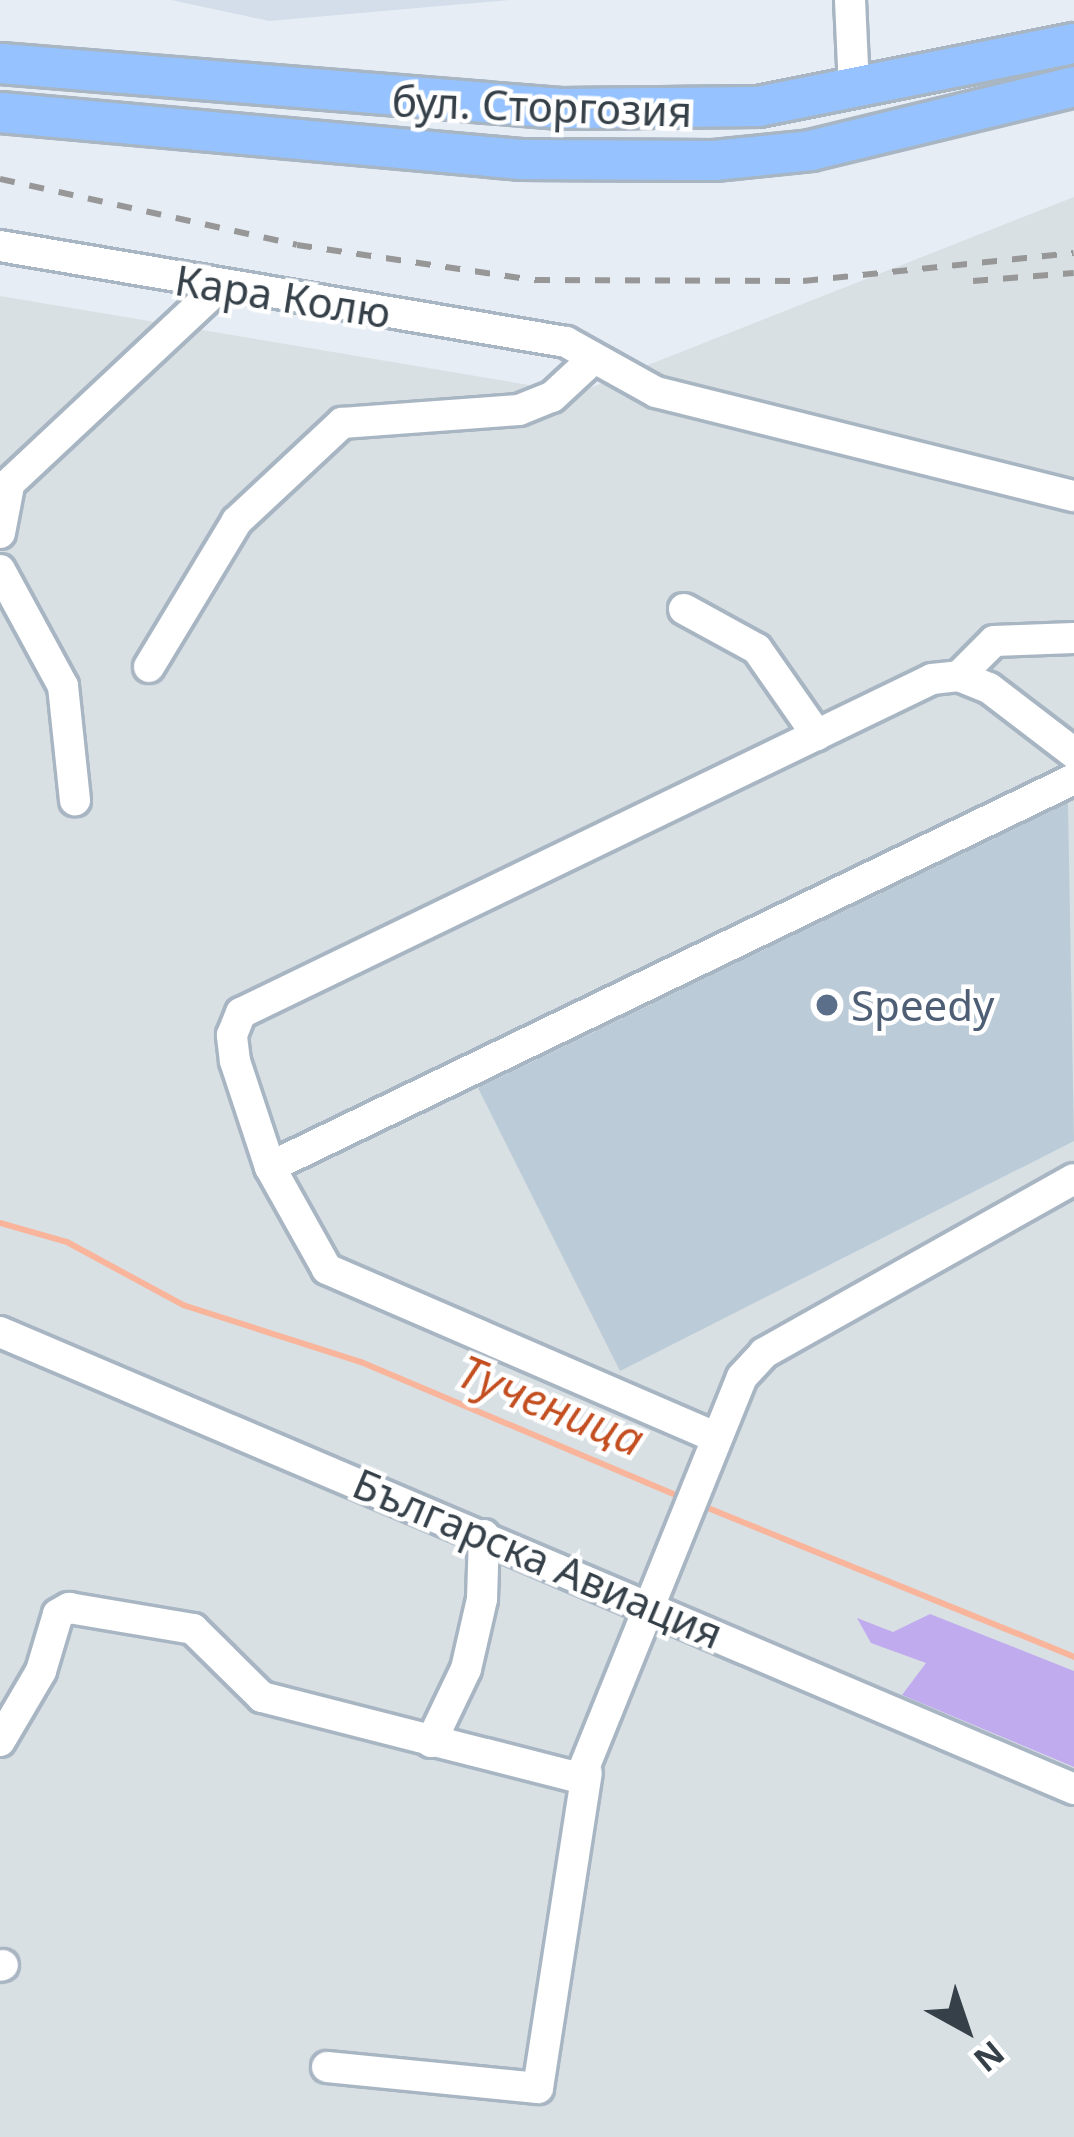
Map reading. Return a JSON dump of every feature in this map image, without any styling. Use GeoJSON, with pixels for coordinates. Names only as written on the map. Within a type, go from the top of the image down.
{"type":"FeatureCollection","features":[{"type":"Feature","properties":{"kind":"main road","name":"бул. Сторгозия"},"geometry":{"type":"LineString","coordinates":[[0,63],[560,108],[758,106],[1074,43]]}},
{"type":"Feature","properties":{"kind":"main road","name":"бул. Сторгозия"},"geometry":{"type":"LineString","coordinates":[[0,112],[520,159],[714,160],[810,150],[1074,86]]}},
{"type":"Feature","properties":{"kind":"street"},"geometry":{"type":"LineString","coordinates":[[850,0],[854,89]]}},
{"type":"Feature","properties":{"kind":"street","name":"Кара Колю"},"geometry":{"type":"LineString","coordinates":[[0,246],[219,287],[566,342],[594,358]]}},
{"type":"Feature","properties":{"kind":"street"},"geometry":{"type":"LineString","coordinates":[[0,533],[4,492],[219,287]]}},
{"type":"Feature","properties":{"kind":"street"},"geometry":{"type":"LineString","coordinates":[[149,667],[237,520],[342,423],[519,410],[552,397],[594,358],[656,392],[1074,496]]}},
{"type":"Feature","properties":{"kind":"street"},"geometry":{"type":"LineString","coordinates":[[0,570],[63,686],[76,800]]}},
{"type":"Feature","properties":{"kind":"street"},"geometry":{"type":"LineString","coordinates":[[684,609],[757,649],[817,735]]}},
{"type":"Feature","properties":{"kind":"street"},"geometry":{"type":"LineString","coordinates":[[959,676],[994,640],[1074,638]]}},
{"type":"Feature","properties":{"kind":"street"},"geometry":{"type":"LineString","coordinates":[[715,1437],[327,1269],[270,1167],[235,1061],[241,1013],[932,679],[959,676],[989,688],[1074,753]]}},
{"type":"Feature","properties":{"kind":"street"},"geometry":{"type":"LineString","coordinates":[[270,1167],[1074,779]]}},
{"type":"Feature","properties":{"kind":"street"},"geometry":{"type":"LineString","coordinates":[[327,2067],[538,2088],[587,1773],[682,1519],[742,1377],[764,1353],[1074,1179]]}},
{"type":"Feature","properties":{"kind":"street","name":"Българска Авиация"},"geometry":{"type":"LineString","coordinates":[[0,1332],[649,1604],[1074,1789]]}},
{"type":"Feature","properties":{"kind":"street"},"geometry":{"type":"LineString","coordinates":[[431,1742],[466,1669],[482,1599],[484,1535]]}},
{"type":"Feature","properties":{"kind":"street"},"geometry":{"type":"LineString","coordinates":[[0,1742],[41,1671],[58,1614],[69,1608],[193,1629],[262,1697],[574,1780],[587,1773]]}},
{"type":"Feature","properties":{"kind":"shaded area"},"geometry":{"type":"Polygon","coordinates":[[[171,0],[511,0],[269,21],[171,0]]]}},
{"type":"Feature","properties":{"kind":"shaded area"},"geometry":{"type":"Polygon","coordinates":[[[1074,197],[1074,2137],[0,2137],[0,296],[577,393],[1074,197]]]}},
{"type":"Feature","properties":{"kind":"shaded area"},"geometry":{"type":"Polygon","coordinates":[[[930,1614],[1074,1671],[1074,1767],[902,1695],[926,1663],[871,1643],[857,1618],[893,1632],[930,1614]]]}},
{"type":"Feature","properties":{"kind":"building"},"geometry":{"type":"Polygon","coordinates":[[[1068,803],[1074,1141],[620,1371],[478,1088],[1068,803]]]}},
{"type":"Feature","properties":{"kind":"waterway","name":"Тученица"},"geometry":{"type":"LineString","coordinates":[[0,1223],[67,1242],[183,1305],[361,1362],[685,1499]]}},
{"type":"Feature","properties":{"kind":"waterway","name":"Тученица"},"geometry":{"type":"LineString","coordinates":[[703,1506],[1074,1657]]}},
{"type":"Feature","properties":{"kind":"railway"},"geometry":{"type":"LineString","coordinates":[[0,179],[297,245],[535,280],[803,281],[1074,253]]}},
{"type":"Feature","properties":{"kind":"railway"},"geometry":{"type":"LineString","coordinates":[[973,281],[1074,273]]}},
{"type":"Feature","properties":{"kind":"place","name":"Speedy"},"geometry":{"type":"Point","coordinates":[827,1005]}}]}
